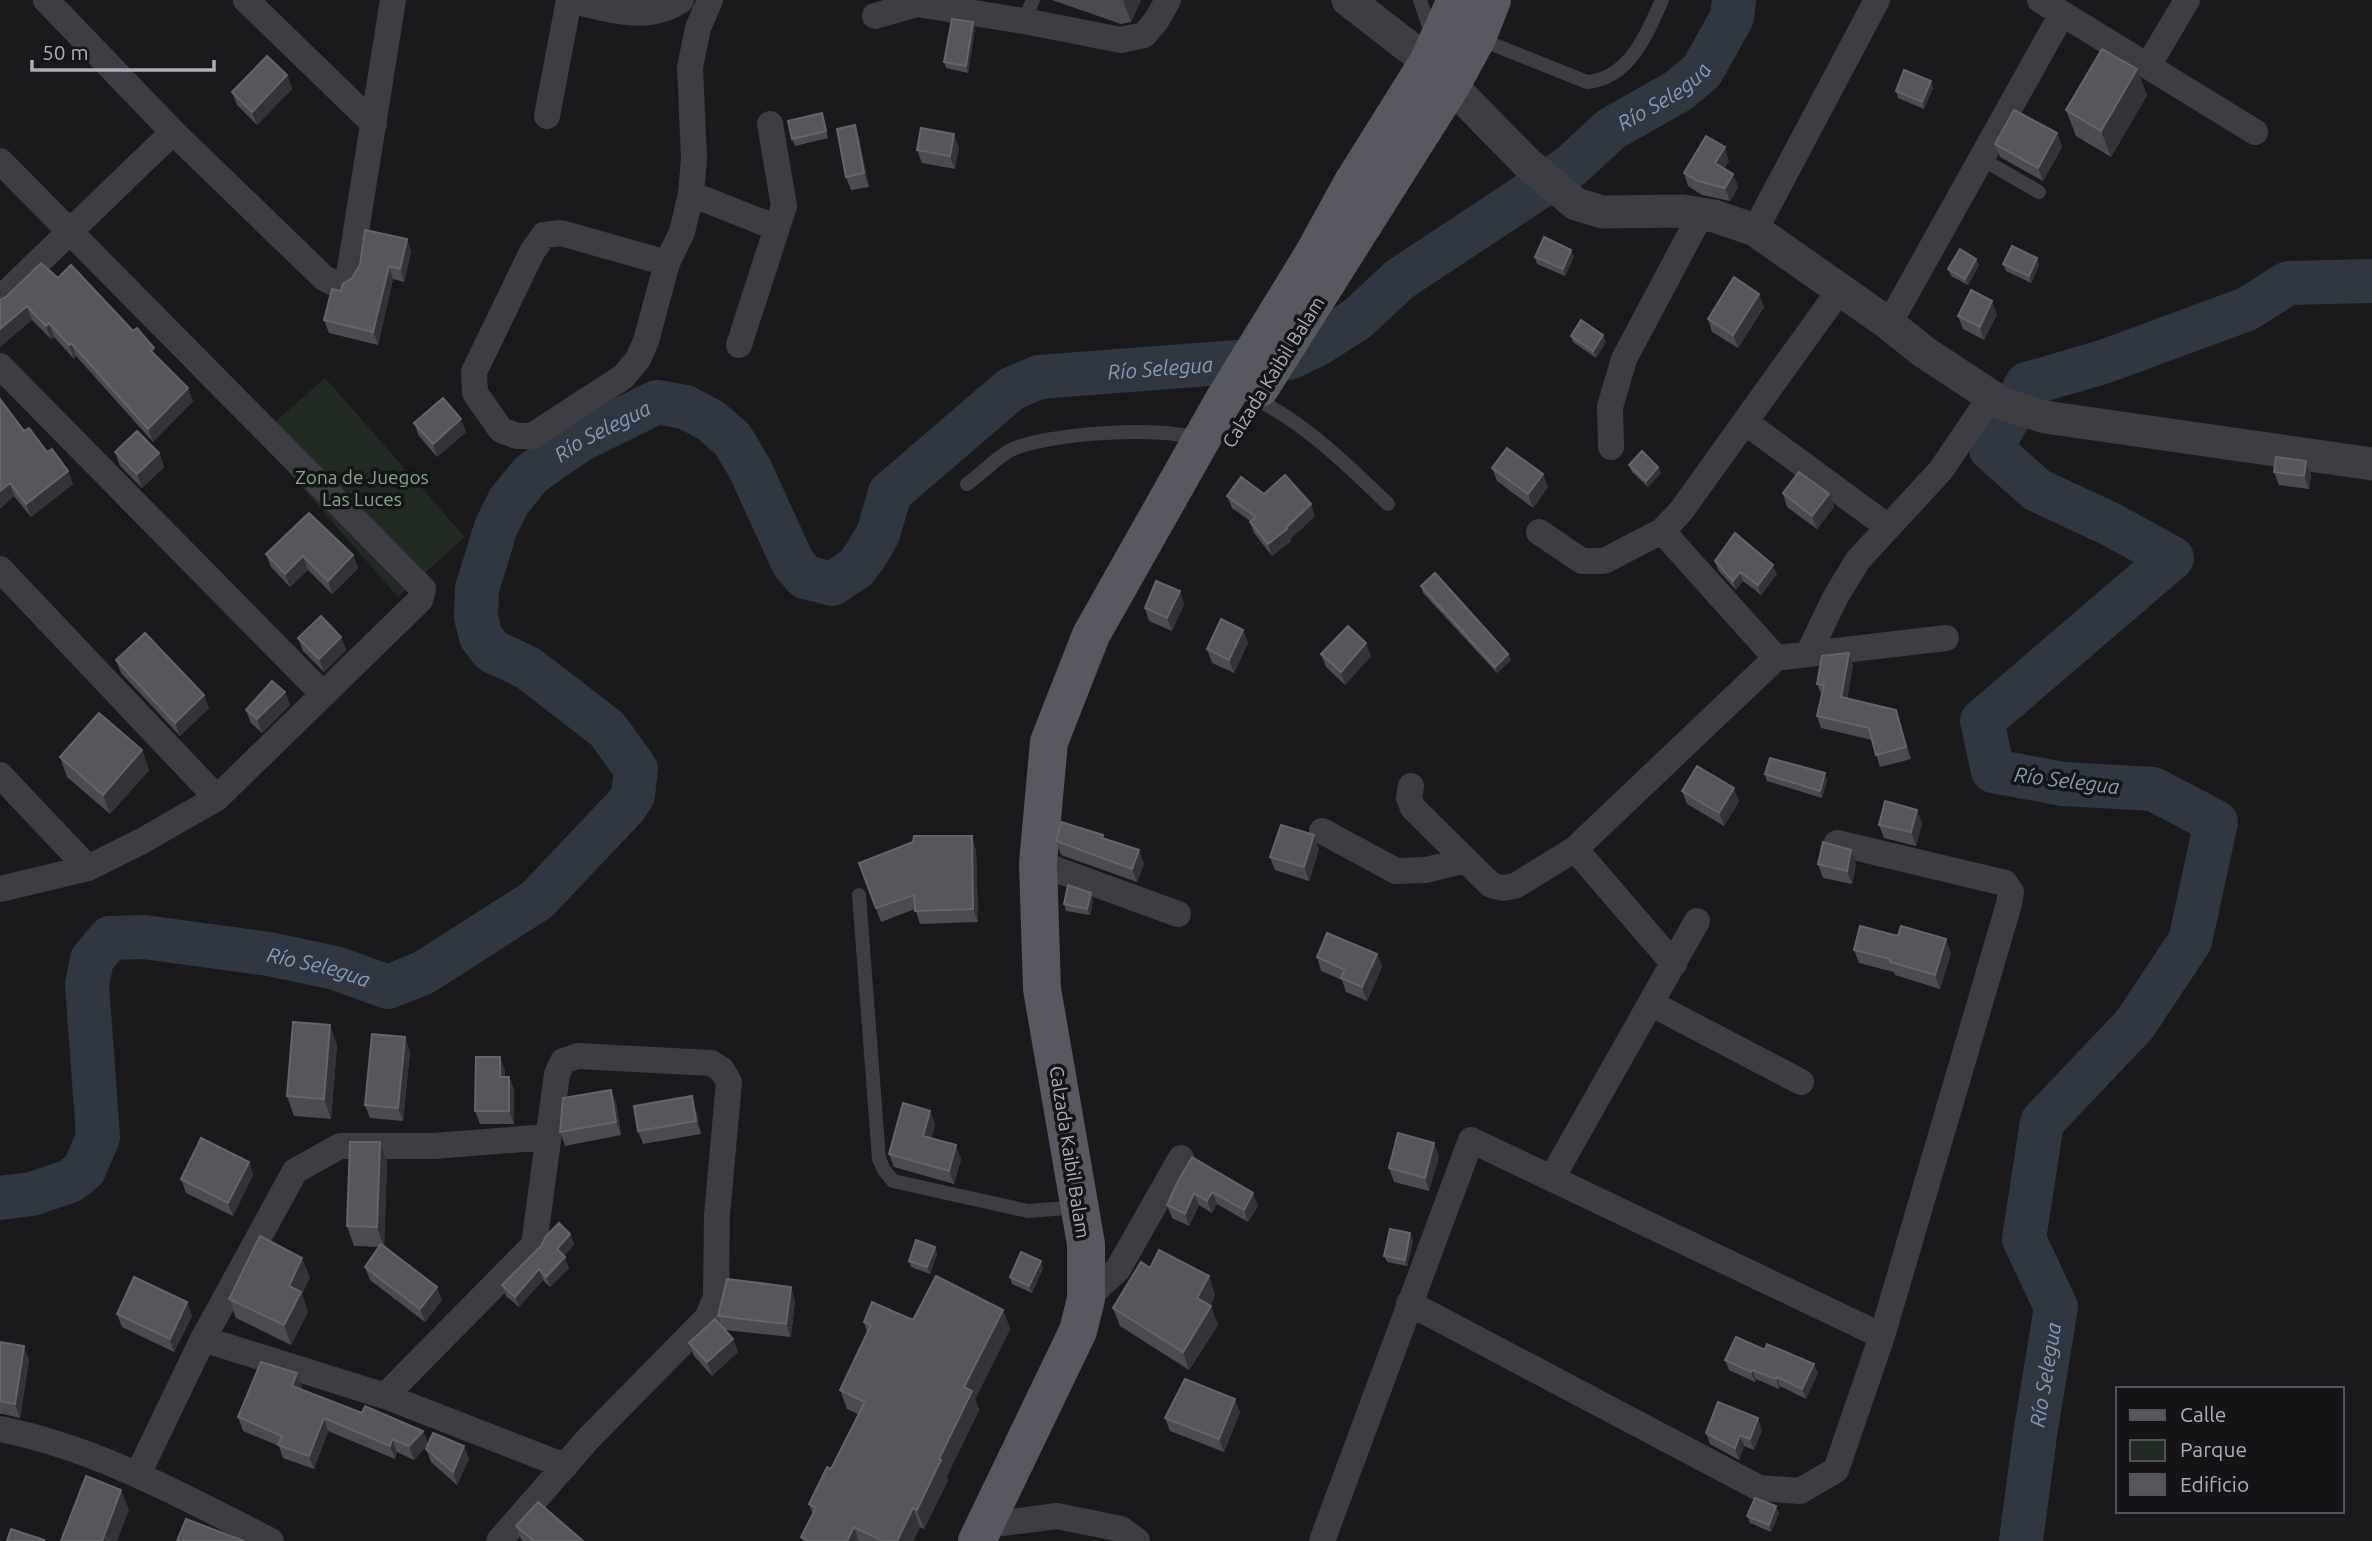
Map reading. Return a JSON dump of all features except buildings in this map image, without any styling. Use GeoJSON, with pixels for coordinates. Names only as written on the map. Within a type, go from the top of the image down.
{"type":"FeatureCollection","features":[{"type":"Feature","properties":{"kind":"main road","name":"Calzada Kaibil Balam"},"geometry":{"type":"LineString","coordinates":[[1049,741],[1115,646],[1244,398],[1439,64],[1456,0]]}},
{"type":"Feature","properties":{"kind":"main road","name":"Calzada Kaibil Balam"},"geometry":{"type":"LineString","coordinates":[[1439,64],[1477,38],[1492,0]]}},
{"type":"Feature","properties":{"kind":"main road","name":"Calzada Kaibil Balam"},"geometry":{"type":"LineString","coordinates":[[982,1533],[1078,1331],[1086,1299],[1086,1244],[1081,1207],[1042,989],[1038,863],[1049,741],[1091,635],[1201,441],[1244,398]]}},
{"type":"Feature","properties":{"kind":"street"},"geometry":{"type":"LineString","coordinates":[[46,0],[173,132],[324,278],[334,284],[344,282],[349,275],[393,0]]}},
{"type":"Feature","properties":{"kind":"street"},"geometry":{"type":"LineString","coordinates":[[246,0],[374,124]]}},
{"type":"Feature","properties":{"kind":"street"},"geometry":{"type":"LineString","coordinates":[[547,116],[569,0],[629,12],[654,13],[681,0]]}},
{"type":"Feature","properties":{"kind":"street"},"geometry":{"type":"LineString","coordinates":[[667,263],[561,233],[544,235],[532,252],[474,372],[475,393],[501,430],[517,436],[532,436],[623,377],[638,359],[646,341],[667,263],[682,232],[691,194],[694,158],[690,66],[698,28],[710,0]]}},
{"type":"Feature","properties":{"kind":"street"},"geometry":{"type":"LineString","coordinates":[[875,16],[917,4],[1029,11],[1121,40],[1144,35],[1168,0]]}},
{"type":"Feature","properties":{"kind":"street"},"geometry":{"type":"LineString","coordinates":[[1348,0],[1439,64],[1528,164],[1576,204],[1602,212],[1683,211],[1755,230],[1889,324],[1924,352],[1997,400],[2045,417],[2372,464]]}},
{"type":"Feature","properties":{"kind":"street"},"geometry":{"type":"LineString","coordinates":[[1755,230],[1877,0]]}},
{"type":"Feature","properties":{"kind":"street"},"geometry":{"type":"LineString","coordinates":[[2148,66],[2186,0]]}},
{"type":"Feature","properties":{"kind":"street"},"geometry":{"type":"LineString","coordinates":[[1889,324],[1982,159],[2051,7],[2255,132]]}},
{"type":"Feature","properties":{"kind":"street"},"geometry":{"type":"LineString","coordinates":[[738,345],[784,206],[770,124]]}},
{"type":"Feature","properties":{"kind":"street"},"geometry":{"type":"LineString","coordinates":[[0,299],[173,132]]}},
{"type":"Feature","properties":{"kind":"street"},"geometry":{"type":"LineString","coordinates":[[0,161],[423,589],[420,600],[217,798],[88,868],[0,889]]}},
{"type":"Feature","properties":{"kind":"street"},"geometry":{"type":"LineString","coordinates":[[691,194],[777,228]]}},
{"type":"Feature","properties":{"kind":"street"},"geometry":{"type":"LineString","coordinates":[[1611,447],[1610,407],[1624,359],[1701,214]]}},
{"type":"Feature","properties":{"kind":"street"},"geometry":{"type":"LineString","coordinates":[[1539,532],[1582,561],[1604,561],[1662,531],[1681,511],[1839,291]]}},
{"type":"Feature","properties":{"kind":"street"},"geometry":{"type":"LineString","coordinates":[[0,366],[322,693]]}},
{"type":"Feature","properties":{"kind":"street"},"geometry":{"type":"LineString","coordinates":[[1808,654],[1836,596],[1858,561],[1941,470],[1997,400]]}},
{"type":"Feature","properties":{"kind":"street"},"geometry":{"type":"LineString","coordinates":[[1745,422],[1888,527]]}},
{"type":"Feature","properties":{"kind":"street"},"geometry":{"type":"LineString","coordinates":[[1662,531],[1776,658]]}},
{"type":"Feature","properties":{"kind":"street"},"geometry":{"type":"LineString","coordinates":[[0,569],[217,798]]}},
{"type":"Feature","properties":{"kind":"street"},"geometry":{"type":"LineString","coordinates":[[1411,786],[1409,798],[1413,808],[1491,885],[1503,888],[1515,886],[1575,849],[1776,658],[1946,638]]}},
{"type":"Feature","properties":{"kind":"street"},"geometry":{"type":"LineString","coordinates":[[0,775],[88,868]]}},
{"type":"Feature","properties":{"kind":"street"},"geometry":{"type":"LineString","coordinates":[[1322,831],[1396,871],[1426,870],[1466,860]]}},
{"type":"Feature","properties":{"kind":"street"},"geometry":{"type":"LineString","coordinates":[[1409,1303],[1759,1488],[1800,1491],[1836,1470],[1882,1336],[2011,892],[2005,883],[1837,844]]}},
{"type":"Feature","properties":{"kind":"street"},"geometry":{"type":"LineString","coordinates":[[1575,849],[1674,964]]}},
{"type":"Feature","properties":{"kind":"street"},"geometry":{"type":"LineString","coordinates":[[1038,863],[1178,914]]}},
{"type":"Feature","properties":{"kind":"street"},"geometry":{"type":"LineString","coordinates":[[1552,1178],[1698,921]]}},
{"type":"Feature","properties":{"kind":"street"},"geometry":{"type":"LineString","coordinates":[[1652,1004],[1801,1082]]}},
{"type":"Feature","properties":{"kind":"street"},"geometry":{"type":"LineString","coordinates":[[385,1396],[534,1245],[539,1224],[557,1074],[564,1061],[578,1056],[711,1063],[722,1070],[729,1083],[717,1215],[716,1297],[708,1318],[588,1439],[499,1541]]}},
{"type":"Feature","properties":{"kind":"street"},"geometry":{"type":"LineString","coordinates":[[138,1474],[203,1339],[295,1171],[340,1146],[434,1146],[548,1137]]}},
{"type":"Feature","properties":{"kind":"street"},"geometry":{"type":"LineString","coordinates":[[1322,1541],[1471,1140],[1882,1336]]}},
{"type":"Feature","properties":{"kind":"street"},"geometry":{"type":"LineString","coordinates":[[1086,1299],[1118,1269],[1181,1158]]}},
{"type":"Feature","properties":{"kind":"street"},"geometry":{"type":"LineString","coordinates":[[203,1339],[385,1396],[565,1466]]}},
{"type":"Feature","properties":{"kind":"street"},"geometry":{"type":"LineString","coordinates":[[0,1429],[33,1436],[138,1474],[271,1541]]}},
{"type":"Feature","properties":{"kind":"street"},"geometry":{"type":"LineString","coordinates":[[982,1533],[1057,1516],[1121,1529],[1137,1541]]}},
{"type":"Feature","properties":{"kind":"lane"},"geometry":{"type":"LineString","coordinates":[[1420,0],[1439,64]]}},
{"type":"Feature","properties":{"kind":"lane"},"geometry":{"type":"LineString","coordinates":[[1477,38],[1587,82],[1602,81],[1625,66],[1647,34],[1662,0]]}},
{"type":"Feature","properties":{"kind":"lane"},"geometry":{"type":"LineString","coordinates":[[1982,159],[2039,192]]}},
{"type":"Feature","properties":{"kind":"lane"},"geometry":{"type":"LineString","coordinates":[[1244,398],[1282,412],[1340,457],[1388,504]]}},
{"type":"Feature","properties":{"kind":"lane"},"geometry":{"type":"LineString","coordinates":[[967,485],[1010,451],[1039,440],[1126,432],[1188,435],[1201,441]]}},
{"type":"Feature","properties":{"kind":"lane"},"geometry":{"type":"LineString","coordinates":[[859,895],[879,1158],[884,1170],[893,1181],[1028,1211],[1081,1207]]}},
{"type":"Feature","properties":{"kind":"green space","name":"Zona de Juegos Las Luces"},"geometry":{"type":"Polygon","coordinates":[[[325,378],[465,537],[398,597],[258,437],[325,378]]]}},
{"type":"Feature","properties":{"kind":"waterway","name":"Río Selegua"},"geometry":{"type":"LineString","coordinates":[[0,1198],[32,1194],[70,1181],[84,1170],[98,1137],[87,985],[92,959],[110,938],[144,937],[269,954],[335,968],[388,987],[423,973],[537,900],[626,806],[633,795],[636,769],[607,729],[528,668],[492,651],[481,637],[476,617],[477,589],[496,527],[509,501],[531,474],[580,440],[657,402],[685,407],[710,420],[732,439],[750,469],[793,563],[805,577],[832,584],[856,568],[865,556],[878,534],[890,493],[1011,389],[1039,377],[1289,358],[1318,344],[1357,319],[1400,279],[1571,166],[1611,129],[1678,91],[1702,71],[1732,17],[1734,0]]}},
{"type":"Feature","properties":{"kind":"waterway","name":"Río Selegua"},"geometry":{"type":"LineString","coordinates":[[2021,1541],[2056,1307],[2024,1239],[2042,1122],[2135,1024],[2190,941],[2216,822],[2153,789],[2063,784],[1993,771],[1982,721],[2172,558],[2110,524],[2037,490],[1991,449],[2027,384],[2103,362],[2247,309],[2288,283],[2372,281]]}}]}
